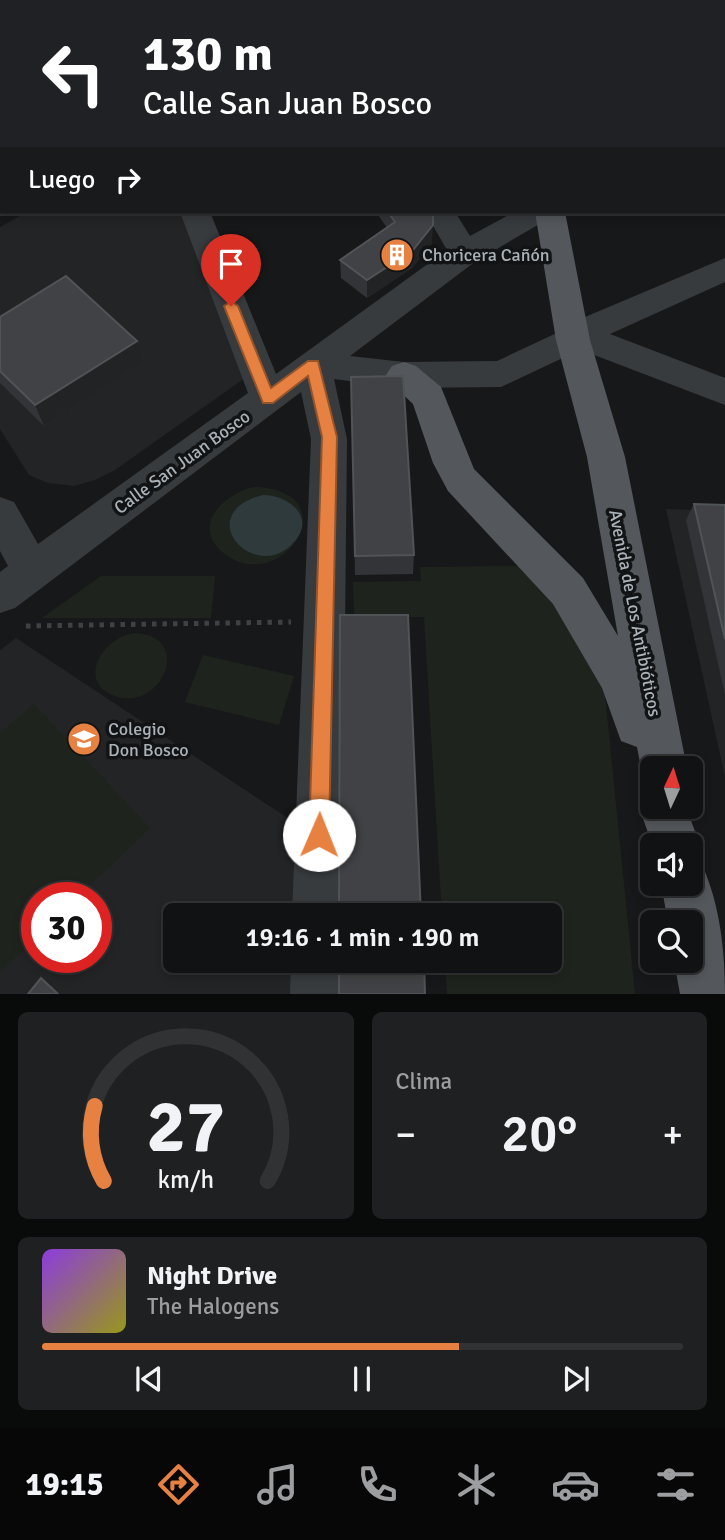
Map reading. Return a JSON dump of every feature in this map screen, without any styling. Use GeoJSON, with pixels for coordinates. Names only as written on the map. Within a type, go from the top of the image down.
{"type":"FeatureCollection","features":[{"type":"Feature","properties":{"kind":"main road","name":"Avenida de Los Antibióticos"},"geometry":{"type":"LineString","coordinates":[[551,214],[590,337]]}},
{"type":"Feature","properties":{"kind":"main road","name":"Avenida de Los Antibióticos"},"geometry":{"type":"LineString","coordinates":[[573,214],[606,457],[662,756]]}},
{"type":"Feature","properties":{"kind":"main road"},"geometry":{"type":"LineString","coordinates":[[404,375],[428,397],[461,480],[568,591],[581,611],[621,680],[647,756]]}},
{"type":"Feature","properties":{"kind":"main road"},"geometry":{"type":"LineString","coordinates":[[581,611],[611,610],[633,604]]}},
{"type":"Feature","properties":{"kind":"main road"},"geometry":{"type":"LineString","coordinates":[[688,896],[706,994]]}},
{"type":"Feature","properties":{"kind":"street"},"geometry":{"type":"LineString","coordinates":[[196,214],[268,399]]}},
{"type":"Feature","properties":{"kind":"street"},"geometry":{"type":"LineString","coordinates":[[441,214],[465,253]]}},
{"type":"Feature","properties":{"kind":"street","name":"Calle San Juan Bosco"},"geometry":{"type":"LineString","coordinates":[[0,595],[465,253],[533,214]]}},
{"type":"Feature","properties":{"kind":"street"},"geometry":{"type":"LineString","coordinates":[[317,903],[329,439],[313,364],[404,375],[501,374],[590,337],[725,269]]}},
{"type":"Feature","properties":{"kind":"street"},"geometry":{"type":"LineString","coordinates":[[590,337],[725,392]]}},
{"type":"Feature","properties":{"kind":"street"},"geometry":{"type":"LineString","coordinates":[[0,513],[32,572]]}},
{"type":"Feature","properties":{"kind":"street"},"geometry":{"type":"LineString","coordinates":[[316,994],[317,973]]}},
{"type":"Feature","properties":{"kind":"path"},"geometry":{"type":"LineString","coordinates":[[26,626],[306,622]]}},
{"type":"Feature","properties":{"kind":"shaded area"},"geometry":{"type":"Polygon","coordinates":[[[23,214],[186,214],[245,378],[115,470],[95,480],[74,486],[48,483],[29,475],[0,429],[0,227],[23,214]]]}},
{"type":"Feature","properties":{"kind":"shaded area"},"geometry":{"type":"Polygon","coordinates":[[[254,487],[283,492],[298,505],[303,521],[298,538],[286,552],[269,562],[248,564],[226,555],[215,545],[210,534],[210,523],[221,504],[254,487]]]}},
{"type":"Feature","properties":{"kind":"shaded area"},"geometry":{"type":"Polygon","coordinates":[[[263,495],[290,503],[301,516],[302,524],[294,542],[279,553],[263,556],[248,551],[236,542],[230,530],[231,517],[242,504],[263,495]]]}},
{"type":"Feature","properties":{"kind":"shaded area"},"geometry":{"type":"Polygon","coordinates":[[[666,509],[725,511],[725,777],[666,509]]]}},
{"type":"Feature","properties":{"kind":"shaded area"},"geometry":{"type":"Polygon","coordinates":[[[522,566],[574,629],[605,695],[635,994],[447,994],[446,973],[562,973],[562,903],[441,903],[424,617],[354,618],[353,582],[421,581],[420,567],[522,566]]]}},
{"type":"Feature","properties":{"kind":"shaded area"},"geometry":{"type":"Polygon","coordinates":[[[101,576],[215,576],[211,618],[42,618],[101,576]]]}},
{"type":"Feature","properties":{"kind":"shaded area"},"geometry":{"type":"Polygon","coordinates":[[[135,633],[153,637],[163,646],[167,658],[165,671],[158,683],[148,692],[134,698],[118,697],[105,691],[98,683],[95,673],[97,663],[111,644],[135,633]]]}},
{"type":"Feature","properties":{"kind":"shaded area","name":"Colegio Don Bosco"},"geometry":{"type":"Polygon","coordinates":[[[16,638],[301,827],[298,903],[163,903],[163,973],[297,973],[296,994],[0,994],[0,650],[16,638]]]}},
{"type":"Feature","properties":{"kind":"shaded area"},"geometry":{"type":"Polygon","coordinates":[[[203,655],[294,676],[279,725],[185,702],[203,655]]]}},
{"type":"Feature","properties":{"kind":"shaded area"},"geometry":{"type":"Polygon","coordinates":[[[34,704],[150,828],[94,882],[21,882],[21,952],[0,972],[0,733],[34,704]]]}},
{"type":"Feature","properties":{"kind":"building"},"geometry":{"type":"Polygon","coordinates":[[[389,214],[433,216],[433,225],[413,250],[367,280],[340,260],[395,222],[389,214]]]}},
{"type":"Feature","properties":{"kind":"building"},"geometry":{"type":"Polygon","coordinates":[[[66,276],[137,341],[35,405],[0,371],[0,317],[66,276]]]}},
{"type":"Feature","properties":{"kind":"building"},"geometry":{"type":"Polygon","coordinates":[[[403,376],[414,555],[355,556],[351,377],[403,376]]]}},
{"type":"Feature","properties":{"kind":"building"},"geometry":{"type":"Polygon","coordinates":[[[694,504],[725,505],[725,639],[694,504]]]}},
{"type":"Feature","properties":{"kind":"building"},"geometry":{"type":"Polygon","coordinates":[[[340,615],[408,615],[420,903],[339,903],[340,615]]]}},
{"type":"Feature","properties":{"kind":"building"},"geometry":{"type":"Polygon","coordinates":[[[339,973],[424,973],[425,994],[339,994],[339,973]]]}},
{"type":"Feature","properties":{"kind":"building"},"geometry":{"type":"Polygon","coordinates":[[[41,978],[58,994],[28,994],[41,978]]]}},
{"type":"Feature","properties":{"kind":"place","name":"Choricera Cañón"},"geometry":{"type":"Point","coordinates":[397,255]}},
{"type":"Feature","properties":{"kind":"place","name":"Colegio Don Bosco"},"geometry":{"type":"Point","coordinates":[84,739]}},
{"type":"Feature","properties":{"kind":"route"},"geometry":{"type":"LineString","coordinates":[[231,306],[268,399],[313,364],[329,437],[319,835]]}}]}
